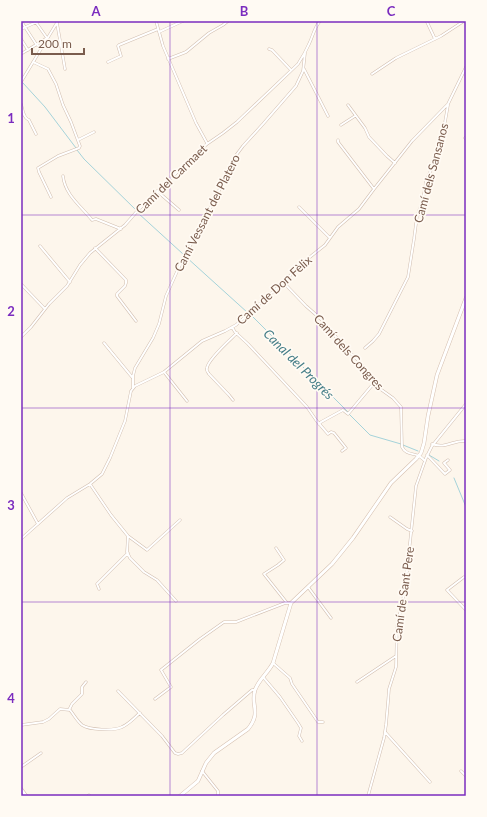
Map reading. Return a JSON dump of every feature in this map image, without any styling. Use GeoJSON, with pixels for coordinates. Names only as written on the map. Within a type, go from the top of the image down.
{"type":"FeatureCollection","features":[{"type":"Feature","properties":{"kind":"main road"},"geometry":{"type":"LineString","coordinates":[[180,796],[198,781],[206,763],[214,753],[248,729],[251,725],[255,716],[255,690],[273,663],[288,603],[336,559],[358,531],[391,483],[419,456],[423,449],[428,416],[437,375],[466,298]]}},
{"type":"Feature","properties":{"kind":"main road"},"geometry":{"type":"LineString","coordinates":[[21,789],[26,796]]}},
{"type":"Feature","properties":{"kind":"street"},"geometry":{"type":"LineString","coordinates":[[21,21],[36,44],[42,48]]}},
{"type":"Feature","properties":{"kind":"street"},"geometry":{"type":"LineString","coordinates":[[156,21],[168,59],[196,123],[207,144]]}},
{"type":"Feature","properties":{"kind":"street"},"geometry":{"type":"LineString","coordinates":[[108,62],[121,56],[119,45],[183,21]]}},
{"type":"Feature","properties":{"kind":"street"},"geometry":{"type":"LineString","coordinates":[[168,59],[186,52],[209,33],[228,21]]}},
{"type":"Feature","properties":{"kind":"street"},"geometry":{"type":"LineString","coordinates":[[315,21],[316,26]]}},
{"type":"Feature","properties":{"kind":"street","name":"Camí del Carmaet"},"geometry":{"type":"LineString","coordinates":[[21,337],[31,327],[45,308],[70,282],[85,258],[95,248],[121,229],[157,191],[207,144],[237,122],[291,71],[302,59],[316,26],[320,21]]}},
{"type":"Feature","properties":{"kind":"street"},"geometry":{"type":"LineString","coordinates":[[372,74],[396,58],[448,32],[464,21]]}},
{"type":"Feature","properties":{"kind":"street"},"geometry":{"type":"LineString","coordinates":[[21,28],[37,22],[47,38]]}},
{"type":"Feature","properties":{"kind":"street"},"geometry":{"type":"LineString","coordinates":[[21,82],[58,22]]}},
{"type":"Feature","properties":{"kind":"street"},"geometry":{"type":"LineString","coordinates":[[58,22],[66,69]]}},
{"type":"Feature","properties":{"kind":"street"},"geometry":{"type":"LineString","coordinates":[[426,22],[435,39]]}},
{"type":"Feature","properties":{"kind":"street"},"geometry":{"type":"LineString","coordinates":[[21,54],[47,38]]}},
{"type":"Feature","properties":{"kind":"street"},"geometry":{"type":"LineString","coordinates":[[21,39],[28,50]]}},
{"type":"Feature","properties":{"kind":"street"},"geometry":{"type":"LineString","coordinates":[[269,49],[272,50],[291,71]]}},
{"type":"Feature","properties":{"kind":"street","name":"Camí Vessant del Platero"},"geometry":{"type":"LineString","coordinates":[[133,388],[135,368],[153,338],[159,324],[166,296],[184,256],[214,201],[234,158],[242,146],[296,86],[303,68],[305,52]]}},
{"type":"Feature","properties":{"kind":"street"},"geometry":{"type":"LineString","coordinates":[[34,62],[48,69],[56,84],[80,146],[80,148],[58,156],[38,168],[51,197]]}},
{"type":"Feature","properties":{"kind":"street","name":"Camí de Don Fèlix"},"geometry":{"type":"LineString","coordinates":[[133,388],[164,372],[202,341],[236,325],[325,245],[338,227],[359,209],[412,141],[448,104],[466,67]]}},
{"type":"Feature","properties":{"kind":"street"},"geometry":{"type":"LineString","coordinates":[[303,68],[328,116]]}},
{"type":"Feature","properties":{"kind":"street"},"geometry":{"type":"LineString","coordinates":[[21,104],[24,116],[29,120],[36,134]]}},
{"type":"Feature","properties":{"kind":"street","name":"Camí dels Sansanos"},"geometry":{"type":"LineString","coordinates":[[365,348],[379,334],[408,277],[417,216],[423,200],[426,181],[431,170],[445,122],[448,104]]}},
{"type":"Feature","properties":{"kind":"street"},"geometry":{"type":"LineString","coordinates":[[348,105],[365,128],[369,137],[395,163]]}},
{"type":"Feature","properties":{"kind":"street"},"geometry":{"type":"LineString","coordinates":[[341,125],[356,116]]}},
{"type":"Feature","properties":{"kind":"street"},"geometry":{"type":"LineString","coordinates":[[78,140],[94,132]]}},
{"type":"Feature","properties":{"kind":"street"},"geometry":{"type":"LineString","coordinates":[[338,140],[374,189]]}},
{"type":"Feature","properties":{"kind":"street"},"geometry":{"type":"LineString","coordinates":[[63,176],[64,182],[73,199],[92,220],[96,219],[121,229]]}},
{"type":"Feature","properties":{"kind":"street"},"geometry":{"type":"LineString","coordinates":[[157,191],[179,210]]}},
{"type":"Feature","properties":{"kind":"street"},"geometry":{"type":"LineString","coordinates":[[299,207],[330,238]]}},
{"type":"Feature","properties":{"kind":"street"},"geometry":{"type":"LineString","coordinates":[[40,246],[70,282]]}},
{"type":"Feature","properties":{"kind":"street"},"geometry":{"type":"LineString","coordinates":[[95,248],[126,280],[125,286],[117,294],[117,296],[136,321]]}},
{"type":"Feature","properties":{"kind":"street","name":"Camí dels Congres"},"geometry":{"type":"LineString","coordinates":[[283,282],[322,320],[345,348],[360,362],[374,383],[393,398],[401,408],[402,447],[408,453],[419,456],[425,461]]}},
{"type":"Feature","properties":{"kind":"street"},"geometry":{"type":"LineString","coordinates":[[21,284],[45,308]]}},
{"type":"Feature","properties":{"kind":"street"},"geometry":{"type":"LineString","coordinates":[[232,327],[306,406],[328,434],[331,432],[334,433],[346,448],[342,451]]}},
{"type":"Feature","properties":{"kind":"street"},"geometry":{"type":"LineString","coordinates":[[233,400],[209,374],[206,367],[218,352],[237,334]]}},
{"type":"Feature","properties":{"kind":"street"},"geometry":{"type":"LineString","coordinates":[[104,343],[133,378]]}},
{"type":"Feature","properties":{"kind":"street"},"geometry":{"type":"LineString","coordinates":[[164,372],[187,401]]}},
{"type":"Feature","properties":{"kind":"street"},"geometry":{"type":"LineString","coordinates":[[319,424],[343,410],[348,414],[374,383]]}},
{"type":"Feature","properties":{"kind":"street"},"geometry":{"type":"LineString","coordinates":[[21,539],[67,498],[90,484],[102,474],[125,421],[131,391],[133,388]]}},
{"type":"Feature","properties":{"kind":"street","name":"Camí de Sant Pere"},"geometry":{"type":"LineString","coordinates":[[368,796],[385,732],[389,688],[396,667],[397,626],[408,571],[416,486],[432,444],[466,404]]}},
{"type":"Feature","properties":{"kind":"street"},"geometry":{"type":"LineString","coordinates":[[432,444],[436,446],[445,446],[466,441]]}},
{"type":"Feature","properties":{"kind":"street"},"geometry":{"type":"LineString","coordinates":[[427,455],[445,474],[450,470],[444,463],[448,460]]}},
{"type":"Feature","properties":{"kind":"street"},"geometry":{"type":"LineString","coordinates":[[90,484],[110,514],[128,536],[147,550],[180,520]]}},
{"type":"Feature","properties":{"kind":"street"},"geometry":{"type":"LineString","coordinates":[[21,493],[38,524]]}},
{"type":"Feature","properties":{"kind":"street"},"geometry":{"type":"LineString","coordinates":[[390,517],[407,530],[412,531]]}},
{"type":"Feature","properties":{"kind":"street"},"geometry":{"type":"LineString","coordinates":[[128,536],[128,553],[133,562],[144,572],[158,580],[176,601]]}},
{"type":"Feature","properties":{"kind":"street"},"geometry":{"type":"LineString","coordinates":[[155,700],[171,687],[161,670],[200,639],[224,622],[236,622],[288,603],[264,574],[284,560],[276,548]]}},
{"type":"Feature","properties":{"kind":"street"},"geometry":{"type":"LineString","coordinates":[[99,589],[97,584],[128,553]]}},
{"type":"Feature","properties":{"kind":"street"},"geometry":{"type":"LineString","coordinates":[[464,577],[448,590],[466,610]]}},
{"type":"Feature","properties":{"kind":"street"},"geometry":{"type":"LineString","coordinates":[[307,586],[331,618]]}},
{"type":"Feature","properties":{"kind":"street"},"geometry":{"type":"LineString","coordinates":[[357,682],[396,656]]}},
{"type":"Feature","properties":{"kind":"street"},"geometry":{"type":"LineString","coordinates":[[273,663],[290,678],[292,684],[318,722],[323,722]]}},
{"type":"Feature","properties":{"kind":"street"},"geometry":{"type":"LineString","coordinates":[[263,677],[280,697],[298,723],[301,728],[299,736],[302,742]]}},
{"type":"Feature","properties":{"kind":"street"},"geometry":{"type":"LineString","coordinates":[[69,710],[72,704],[82,694],[82,687],[86,682]]}},
{"type":"Feature","properties":{"kind":"street"},"geometry":{"type":"LineString","coordinates":[[118,691],[162,736],[175,753],[178,754],[182,753],[252,690],[255,690]]}},
{"type":"Feature","properties":{"kind":"street"},"geometry":{"type":"LineString","coordinates":[[21,725],[43,722],[49,719],[60,709],[69,710],[87,728],[121,728],[140,713]]}},
{"type":"Feature","properties":{"kind":"street"},"geometry":{"type":"LineString","coordinates":[[385,732],[430,782]]}},
{"type":"Feature","properties":{"kind":"street"},"geometry":{"type":"LineString","coordinates":[[21,767],[41,753]]}},
{"type":"Feature","properties":{"kind":"street"},"geometry":{"type":"LineString","coordinates":[[202,771],[218,792],[218,796]]}},
{"type":"Feature","properties":{"kind":"street"},"geometry":{"type":"LineString","coordinates":[[461,771],[466,776]]}},
{"type":"Feature","properties":{"kind":"waterway","name":"Canal del Progrés"},"geometry":{"type":"LineString","coordinates":[[23,83],[45,107],[76,148]]}},
{"type":"Feature","properties":{"kind":"waterway","name":"Canal del Progrés"},"geometry":{"type":"LineString","coordinates":[[77,150],[84,159],[136,210]]}},
{"type":"Feature","properties":{"kind":"waterway","name":"Canal del Progrés"},"geometry":{"type":"LineString","coordinates":[[138,213],[183,254]]}},
{"type":"Feature","properties":{"kind":"waterway","name":"Canal del Progrés"},"geometry":{"type":"LineString","coordinates":[[185,256],[248,313]]}},
{"type":"Feature","properties":{"kind":"waterway","name":"Canal del Progrés"},"geometry":{"type":"LineString","coordinates":[[251,315],[348,412]]}},
{"type":"Feature","properties":{"kind":"waterway","name":"Canal del Progrés"},"geometry":{"type":"LineString","coordinates":[[349,414],[370,435],[401,444]]}},
{"type":"Feature","properties":{"kind":"waterway","name":"Canal del Progrés"},"geometry":{"type":"LineString","coordinates":[[403,445],[418,451]]}},
{"type":"Feature","properties":{"kind":"waterway","name":"Canal del Progrés"},"geometry":{"type":"LineString","coordinates":[[429,455],[439,461]]}},
{"type":"Feature","properties":{"kind":"waterway","name":"Canal del Progrés"},"geometry":{"type":"LineString","coordinates":[[454,478],[466,507]]}}]}
